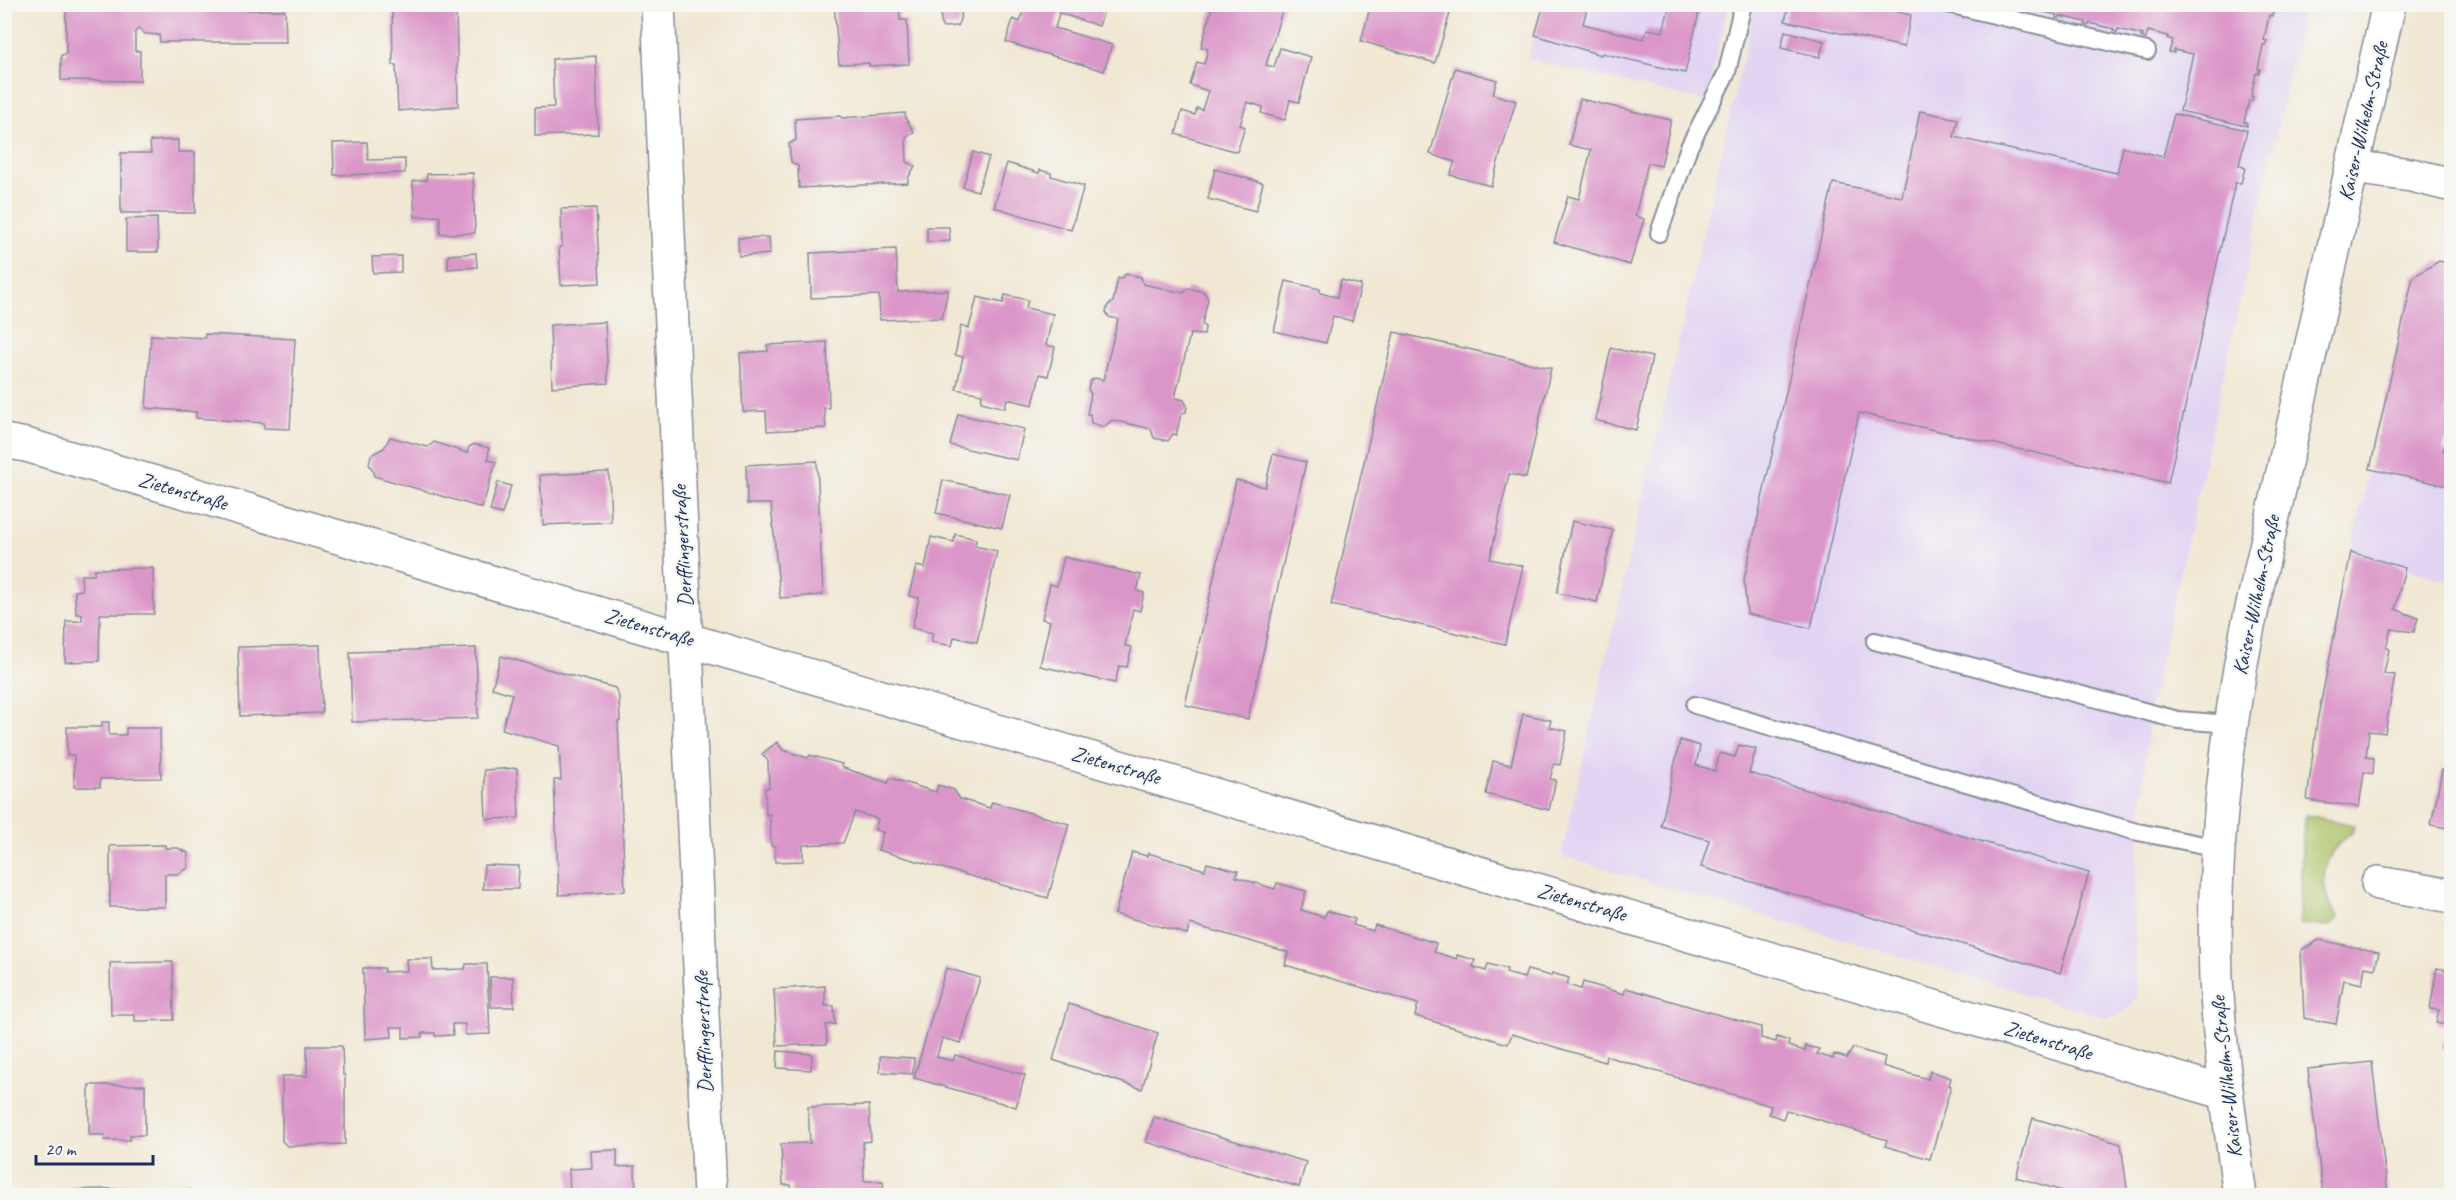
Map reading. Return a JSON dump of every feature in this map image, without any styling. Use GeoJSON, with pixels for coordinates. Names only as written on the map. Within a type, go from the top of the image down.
{"type":"FeatureCollection","features":[{"type":"Feature","properties":{"kind":"street","name":"Derfflingerstraße"},"geometry":{"type":"LineString","coordinates":[[658,4],[710,1196]]}},
{"type":"Feature","properties":{"kind":"street","name":"Kaiser-Wilhelm-Straße"},"geometry":{"type":"LineString","coordinates":[[2240,1196],[2226,1093],[2216,976],[2219,848],[2224,773],[2247,631],[2389,4]]}},
{"type":"Feature","properties":{"kind":"street"},"geometry":{"type":"LineString","coordinates":[[2352,167],[2411,175],[2451,185]]}},
{"type":"Feature","properties":{"kind":"street","name":"Zietenstraße"},"geometry":{"type":"LineString","coordinates":[[4,441],[26,445],[687,638],[2226,1093]]}},
{"type":"Feature","properties":{"kind":"street"},"geometry":{"type":"LineString","coordinates":[[2378,882],[2451,896]]}},
{"type":"Feature","properties":{"kind":"lane"},"geometry":{"type":"LineString","coordinates":[[1659,233],[1689,147],[1727,72],[1743,4]]}},
{"type":"Feature","properties":{"kind":"lane"},"geometry":{"type":"LineString","coordinates":[[1948,4],[2147,51]]}},
{"type":"Feature","properties":{"kind":"lane"},"geometry":{"type":"LineString","coordinates":[[1875,641],[2178,720],[2231,724]]}},
{"type":"Feature","properties":{"kind":"lane"},"geometry":{"type":"LineString","coordinates":[[1695,705],[2133,831],[2219,848]]}},
{"type":"Feature","properties":{"kind":"shaded area"},"geometry":{"type":"Polygon","coordinates":[[[1543,5],[1728,5],[1706,102],[1527,59],[1543,5]]]}},
{"type":"Feature","properties":{"kind":"shaded area"},"geometry":{"type":"Polygon","coordinates":[[[1755,5],[2305,5],[2149,714],[2134,907],[2137,996],[2131,1005],[2119,1015],[2104,1017],[1561,856],[1755,5]]]}},
{"type":"Feature","properties":{"kind":"shaded area"},"geometry":{"type":"Polygon","coordinates":[[[2377,436],[2451,453],[2451,582],[2351,552],[2377,436]]]}},
{"type":"Feature","properties":{"kind":"green space"},"geometry":{"type":"Polygon","coordinates":[[[2306,815],[2354,825],[2352,833],[2333,851],[2324,872],[2326,895],[2339,918],[2330,926],[2300,924],[2302,844],[2306,815]]]}},
{"type":"Feature","properties":{"kind":"building"},"geometry":{"type":"Polygon","coordinates":[[[66,4],[237,4],[237,10],[285,10],[286,42],[160,42],[159,35],[145,34],[139,28],[135,32],[135,51],[140,51],[140,81],[61,80],[61,55],[66,54],[66,4]]]}},
{"type":"Feature","properties":{"kind":"building"},"geometry":{"type":"Polygon","coordinates":[[[392,4],[456,4],[458,106],[398,111],[396,65],[393,65],[392,4]]]}},
{"type":"Feature","properties":{"kind":"building"},"geometry":{"type":"Polygon","coordinates":[[[834,4],[899,4],[900,20],[907,20],[909,64],[869,66],[869,63],[839,64],[834,4]]]}},
{"type":"Feature","properties":{"kind":"building"},"geometry":{"type":"Polygon","coordinates":[[[939,4],[964,4],[958,26],[942,27],[939,4]]]}},
{"type":"Feature","properties":{"kind":"building"},"geometry":{"type":"Polygon","coordinates":[[[999,4],[1106,4],[1099,26],[1059,13],[1055,28],[1112,45],[1104,71],[1006,42],[1013,19],[1020,22],[1023,12],[999,4]]]}},
{"type":"Feature","properties":{"kind":"building"},"geometry":{"type":"Polygon","coordinates":[[[1213,4],[1284,4],[1266,65],[1274,67],[1280,48],[1311,57],[1299,102],[1290,100],[1285,120],[1261,113],[1263,107],[1247,102],[1240,125],[1245,127],[1237,152],[1176,134],[1182,111],[1195,115],[1197,108],[1202,110],[1208,91],[1190,85],[1197,62],[1204,64],[1208,49],[1201,47],[1213,4]]]}},
{"type":"Feature","properties":{"kind":"building"},"geometry":{"type":"Polygon","coordinates":[[[1371,4],[1447,4],[1446,8],[1451,10],[1435,63],[1361,41],[1371,4]]]}},
{"type":"Feature","properties":{"kind":"building"},"geometry":{"type":"Polygon","coordinates":[[[1544,4],[1588,4],[1583,24],[1644,39],[1647,29],[1663,32],[1669,8],[1656,4],[1701,4],[1685,73],[1602,53],[1601,55],[1535,35],[1544,4]]]}},
{"type":"Feature","properties":{"kind":"building"},"geometry":{"type":"Polygon","coordinates":[[[1789,4],[1861,4],[1911,15],[1904,47],[1785,21],[1789,4]]]}},
{"type":"Feature","properties":{"kind":"building"},"geometry":{"type":"Polygon","coordinates":[[[2016,4],[2272,4],[2270,11],[2273,12],[2272,16],[2269,15],[2264,40],[2267,41],[2263,45],[2258,69],[2260,69],[2259,73],[2256,73],[2251,96],[2253,97],[2252,101],[2249,101],[2244,122],[2247,122],[2247,126],[2180,111],[2193,54],[2174,50],[2174,53],[2169,52],[2173,40],[2167,38],[2168,36],[2148,31],[2146,39],[2141,37],[2143,35],[2118,29],[2117,32],[2113,31],[2114,29],[2090,23],[2085,25],[2086,22],[2060,16],[2056,18],[2057,15],[2031,9],[2030,12],[2027,11],[2028,8],[2016,4]]]}},
{"type":"Feature","properties":{"kind":"building"},"geometry":{"type":"Polygon","coordinates":[[[1785,31],[1824,41],[1820,57],[1781,48],[1785,31]]]}},
{"type":"Feature","properties":{"kind":"building"},"geometry":{"type":"Polygon","coordinates":[[[596,56],[598,134],[535,136],[535,108],[554,107],[552,59],[596,56]]]}},
{"type":"Feature","properties":{"kind":"building"},"geometry":{"type":"Polygon","coordinates":[[[1455,68],[1497,80],[1493,94],[1516,101],[1491,186],[1450,175],[1455,162],[1430,154],[1455,68]]]}},
{"type":"Feature","properties":{"kind":"building"},"geometry":{"type":"Polygon","coordinates":[[[1580,99],[1671,120],[1661,166],[1648,163],[1635,216],[1644,219],[1630,265],[1554,242],[1568,196],[1579,199],[1591,150],[1569,145],[1580,99]]]}},
{"type":"Feature","properties":{"kind":"building"},"geometry":{"type":"Polygon","coordinates":[[[1920,111],[1958,119],[1954,137],[2117,173],[2123,147],[2163,157],[2174,114],[2247,130],[2239,165],[2245,168],[2241,183],[2235,183],[2168,483],[1859,413],[1811,628],[1747,614],[1744,579],[1833,183],[1902,197],[1920,111]]]}},
{"type":"Feature","properties":{"kind":"building"},"geometry":{"type":"Polygon","coordinates":[[[905,113],[914,132],[906,137],[907,162],[915,166],[908,178],[908,183],[799,188],[798,166],[791,162],[789,144],[796,140],[795,119],[905,113]]]}},
{"type":"Feature","properties":{"kind":"building"},"geometry":{"type":"Polygon","coordinates":[[[178,140],[178,152],[195,152],[195,213],[121,213],[121,153],[151,153],[150,141],[178,140]]]}},
{"type":"Feature","properties":{"kind":"building"},"geometry":{"type":"Polygon","coordinates":[[[367,142],[368,160],[405,159],[405,173],[334,175],[333,143],[367,142]]]}},
{"type":"Feature","properties":{"kind":"building"},"geometry":{"type":"Polygon","coordinates":[[[973,152],[989,157],[978,191],[963,187],[973,152]]]}},
{"type":"Feature","properties":{"kind":"building"},"geometry":{"type":"Polygon","coordinates":[[[1007,163],[1039,173],[1040,170],[1051,173],[1051,176],[1084,186],[1071,230],[994,207],[1007,163]]]}},
{"type":"Feature","properties":{"kind":"building"},"geometry":{"type":"Polygon","coordinates":[[[1215,169],[1263,183],[1256,211],[1208,199],[1215,169]]]}},
{"type":"Feature","properties":{"kind":"building"},"geometry":{"type":"Polygon","coordinates":[[[473,173],[475,233],[440,234],[440,216],[415,217],[413,181],[426,180],[427,174],[473,173]]]}},
{"type":"Feature","properties":{"kind":"building"},"geometry":{"type":"Polygon","coordinates":[[[596,208],[600,283],[561,285],[559,247],[562,246],[561,209],[596,208]]]}},
{"type":"Feature","properties":{"kind":"building"},"geometry":{"type":"Polygon","coordinates":[[[157,218],[158,252],[126,252],[126,219],[157,218]]]}},
{"type":"Feature","properties":{"kind":"building"},"geometry":{"type":"Polygon","coordinates":[[[927,227],[949,227],[950,241],[927,242],[927,227]]]}},
{"type":"Feature","properties":{"kind":"building"},"geometry":{"type":"Polygon","coordinates":[[[769,237],[770,254],[739,256],[738,238],[769,237]]]}},
{"type":"Feature","properties":{"kind":"building"},"geometry":{"type":"Polygon","coordinates":[[[896,249],[898,292],[948,290],[942,318],[880,320],[879,295],[811,298],[810,253],[896,249]]]}},
{"type":"Feature","properties":{"kind":"building"},"geometry":{"type":"Polygon","coordinates":[[[476,253],[477,267],[448,269],[448,255],[476,253]]]}},
{"type":"Feature","properties":{"kind":"building"},"geometry":{"type":"Polygon","coordinates":[[[401,256],[401,272],[373,273],[372,257],[401,256]]]}},
{"type":"Feature","properties":{"kind":"building"},"geometry":{"type":"Polygon","coordinates":[[[2439,261],[2452,265],[2452,400],[2447,414],[2452,415],[2452,424],[2443,451],[2452,453],[2452,487],[2370,469],[2413,277],[2439,261]]]}},
{"type":"Feature","properties":{"kind":"building"},"geometry":{"type":"Polygon","coordinates":[[[1126,274],[1141,277],[1143,284],[1184,293],[1188,288],[1204,292],[1208,299],[1202,324],[1205,327],[1204,335],[1190,334],[1175,398],[1184,400],[1187,406],[1186,412],[1181,414],[1176,435],[1173,434],[1168,441],[1154,438],[1151,429],[1112,420],[1104,427],[1091,423],[1090,414],[1087,414],[1091,394],[1088,389],[1090,381],[1095,378],[1103,380],[1118,319],[1109,317],[1106,312],[1108,305],[1113,302],[1118,278],[1121,279],[1126,274]]]}},
{"type":"Feature","properties":{"kind":"building"},"geometry":{"type":"Polygon","coordinates":[[[1341,280],[1361,285],[1352,321],[1333,316],[1326,343],[1274,331],[1286,281],[1320,289],[1320,293],[1337,297],[1341,280]]]}},
{"type":"Feature","properties":{"kind":"building"},"geometry":{"type":"Polygon","coordinates":[[[1005,295],[1028,300],[1026,308],[1053,314],[1046,345],[1055,347],[1048,376],[1040,374],[1033,405],[1007,399],[1005,408],[981,402],[982,394],[956,389],[963,357],[955,355],[961,326],[969,328],[977,297],[1003,303],[1005,295]]]}},
{"type":"Feature","properties":{"kind":"building"},"geometry":{"type":"Polygon","coordinates":[[[605,322],[608,383],[552,387],[550,325],[605,322]]]}},
{"type":"Feature","properties":{"kind":"building"},"geometry":{"type":"Polygon","coordinates":[[[1394,332],[1551,368],[1526,478],[1509,474],[1490,559],[1523,566],[1505,644],[1331,605],[1394,332]]]}},
{"type":"Feature","properties":{"kind":"building"},"geometry":{"type":"Polygon","coordinates":[[[205,334],[295,339],[290,429],[264,428],[264,423],[196,418],[196,412],[146,408],[151,335],[205,338],[205,334]]]}},
{"type":"Feature","properties":{"kind":"building"},"geometry":{"type":"Polygon","coordinates":[[[827,342],[829,408],[824,408],[826,428],[767,431],[766,411],[743,412],[740,353],[768,351],[767,345],[827,342]]]}},
{"type":"Feature","properties":{"kind":"building"},"geometry":{"type":"Polygon","coordinates":[[[1611,348],[1652,357],[1636,430],[1595,420],[1611,348]]]}},
{"type":"Feature","properties":{"kind":"building"},"geometry":{"type":"Polygon","coordinates":[[[958,414],[1024,429],[1017,460],[950,445],[958,414]]]}},
{"type":"Feature","properties":{"kind":"building"},"geometry":{"type":"Polygon","coordinates":[[[390,437],[428,447],[434,442],[467,453],[469,447],[474,444],[489,448],[488,460],[496,462],[482,508],[374,476],[369,464],[371,455],[384,448],[390,437]]]}},
{"type":"Feature","properties":{"kind":"building"},"geometry":{"type":"Polygon","coordinates":[[[1273,454],[1306,462],[1248,719],[1185,705],[1236,480],[1265,487],[1273,454]]]}},
{"type":"Feature","properties":{"kind":"building"},"geometry":{"type":"Polygon","coordinates":[[[817,461],[823,595],[780,598],[771,504],[747,504],[746,465],[817,461]]]}},
{"type":"Feature","properties":{"kind":"building"},"geometry":{"type":"Polygon","coordinates":[[[609,472],[611,522],[543,525],[540,475],[609,472]]]}},
{"type":"Feature","properties":{"kind":"building"},"geometry":{"type":"Polygon","coordinates":[[[943,480],[1010,495],[1002,528],[936,513],[943,480]]]}},
{"type":"Feature","properties":{"kind":"building"},"geometry":{"type":"Polygon","coordinates":[[[498,482],[511,486],[502,514],[490,511],[498,482]]]}},
{"type":"Feature","properties":{"kind":"building"},"geometry":{"type":"Polygon","coordinates":[[[1572,521],[1613,530],[1597,602],[1557,593],[1572,521]]]}},
{"type":"Feature","properties":{"kind":"building"},"geometry":{"type":"Polygon","coordinates":[[[955,534],[976,539],[975,546],[997,551],[977,642],[954,637],[952,646],[931,642],[933,633],[912,628],[919,598],[909,596],[916,566],[925,568],[931,537],[954,542],[955,534]]]}},
{"type":"Feature","properties":{"kind":"building"},"geometry":{"type":"Polygon","coordinates":[[[2351,552],[2405,568],[2395,609],[2418,618],[2414,632],[2391,629],[2386,648],[2389,649],[2384,674],[2395,675],[2385,733],[2369,731],[2366,757],[2374,758],[2373,774],[2364,772],[2359,807],[2307,800],[2317,721],[2351,552]]]}},
{"type":"Feature","properties":{"kind":"building"},"geometry":{"type":"Polygon","coordinates":[[[1064,557],[1141,575],[1137,591],[1144,593],[1140,611],[1133,609],[1125,646],[1132,647],[1127,667],[1119,666],[1115,683],[1040,666],[1050,621],[1042,619],[1050,584],[1057,586],[1064,557]]]}},
{"type":"Feature","properties":{"kind":"building"},"geometry":{"type":"Polygon","coordinates":[[[153,568],[154,614],[100,614],[99,661],[65,662],[66,621],[82,621],[82,614],[76,614],[75,591],[82,590],[81,575],[94,575],[94,569],[153,568]]]}},
{"type":"Feature","properties":{"kind":"building"},"geometry":{"type":"Polygon","coordinates":[[[320,645],[322,713],[240,716],[238,647],[320,645]]]}},
{"type":"Feature","properties":{"kind":"building"},"geometry":{"type":"Polygon","coordinates":[[[476,648],[478,718],[352,722],[350,652],[476,648]]]}},
{"type":"Feature","properties":{"kind":"building"},"geometry":{"type":"Polygon","coordinates":[[[501,656],[615,688],[619,697],[625,891],[559,895],[554,780],[561,780],[559,746],[502,729],[512,694],[492,688],[501,656]]]}},
{"type":"Feature","properties":{"kind":"building"},"geometry":{"type":"Polygon","coordinates":[[[1523,714],[1551,720],[1549,727],[1567,731],[1560,765],[1554,764],[1550,779],[1556,780],[1549,810],[1486,794],[1493,761],[1511,765],[1523,714]]]}},
{"type":"Feature","properties":{"kind":"building"},"geometry":{"type":"Polygon","coordinates":[[[102,722],[109,722],[109,735],[126,735],[126,728],[160,728],[161,778],[100,779],[100,787],[74,787],[74,755],[67,755],[67,727],[102,727],[102,722]]]}},
{"type":"Feature","properties":{"kind":"building"},"geometry":{"type":"Polygon","coordinates":[[[1680,740],[1700,746],[1696,765],[1715,771],[1720,753],[1735,757],[1739,745],[1756,749],[1749,773],[2089,873],[2060,973],[1701,867],[1709,840],[1661,826],[1680,740]]]}},
{"type":"Feature","properties":{"kind":"building"},"geometry":{"type":"Polygon","coordinates":[[[777,742],[783,750],[808,758],[810,755],[842,764],[841,767],[888,783],[890,778],[936,792],[938,785],[954,790],[960,799],[990,808],[992,802],[1069,824],[1048,898],[878,850],[883,832],[875,830],[878,819],[855,812],[843,843],[803,845],[803,861],[775,862],[775,846],[771,846],[770,814],[766,815],[765,788],[769,788],[768,761],[762,754],[777,742]]]}},
{"type":"Feature","properties":{"kind":"building"},"geometry":{"type":"Polygon","coordinates":[[[517,768],[519,818],[486,819],[484,770],[517,768]]]}},
{"type":"Feature","properties":{"kind":"building"},"geometry":{"type":"Polygon","coordinates":[[[2442,770],[2452,772],[2452,829],[2431,825],[2442,770]]]}},
{"type":"Feature","properties":{"kind":"building"},"geometry":{"type":"Polygon","coordinates":[[[165,845],[165,848],[178,848],[188,853],[188,868],[178,874],[165,874],[165,907],[110,907],[110,846],[165,845]]]}},
{"type":"Feature","properties":{"kind":"building"},"geometry":{"type":"Polygon","coordinates":[[[1132,852],[1147,856],[1148,853],[1205,870],[1207,863],[1238,871],[1236,877],[1275,889],[1277,883],[1306,891],[1301,910],[1324,917],[1327,911],[1355,919],[1353,925],[1373,931],[1375,925],[1436,943],[1434,952],[1457,959],[1457,955],[1475,960],[1473,967],[1486,971],[1488,964],[1507,969],[1506,973],[1524,978],[1527,970],[1551,976],[1552,973],[1569,978],[1567,985],[1581,989],[1583,982],[1624,994],[1626,988],[1761,1027],[1761,1038],[1776,1042],[1777,1037],[1789,1041],[1788,1046],[1805,1051],[1806,1046],[1819,1049],[1817,1054],[1833,1059],[1834,1054],[1847,1058],[1853,1048],[1885,1057],[1883,1066],[1928,1079],[1930,1071],[1951,1078],[1949,1085],[1951,1086],[1930,1159],[1885,1146],[1887,1140],[1786,1110],[1783,1119],[1769,1114],[1771,1106],[1606,1056],[1605,1062],[1512,1034],[1508,1044],[1415,1016],[1418,1004],[1285,965],[1288,952],[1190,924],[1187,934],[1115,914],[1132,852]]]}},
{"type":"Feature","properties":{"kind":"building"},"geometry":{"type":"Polygon","coordinates":[[[484,865],[519,866],[518,889],[483,889],[484,865]]]}},
{"type":"Feature","properties":{"kind":"building"},"geometry":{"type":"Polygon","coordinates":[[[2319,940],[2379,952],[2375,969],[2365,967],[2362,984],[2344,980],[2336,1024],[2304,1018],[2301,950],[2319,940]]]}},
{"type":"Feature","properties":{"kind":"building"},"geometry":{"type":"Polygon","coordinates":[[[406,959],[432,959],[433,970],[465,969],[466,964],[487,964],[490,1034],[465,1035],[465,1024],[452,1024],[453,1035],[435,1036],[435,1033],[422,1033],[422,1037],[403,1038],[403,1027],[391,1027],[392,1037],[365,1039],[363,968],[384,968],[384,972],[407,971],[406,959]]]}},
{"type":"Feature","properties":{"kind":"building"},"geometry":{"type":"Polygon","coordinates":[[[173,962],[174,1020],[135,1021],[135,1015],[111,1015],[110,963],[173,962]]]}},
{"type":"Feature","properties":{"kind":"building"},"geometry":{"type":"Polygon","coordinates":[[[946,968],[980,978],[961,1043],[942,1038],[937,1057],[953,1061],[955,1055],[1025,1075],[1016,1107],[914,1078],[946,968]]]}},
{"type":"Feature","properties":{"kind":"building"},"geometry":{"type":"Polygon","coordinates":[[[2437,968],[2452,971],[2452,1049],[2442,1048],[2447,1025],[2436,1023],[2439,1010],[2430,1009],[2437,968]]]}},
{"type":"Feature","properties":{"kind":"building"},"geometry":{"type":"Polygon","coordinates":[[[490,977],[513,977],[514,1007],[491,1007],[490,977]]]}},
{"type":"Feature","properties":{"kind":"building"},"geometry":{"type":"Polygon","coordinates":[[[825,986],[825,1006],[834,1006],[835,1024],[826,1025],[827,1044],[777,1046],[774,989],[825,986]]]}},
{"type":"Feature","properties":{"kind":"building"},"geometry":{"type":"Polygon","coordinates":[[[1069,1004],[1158,1033],[1142,1089],[1053,1060],[1069,1004]]]}},
{"type":"Feature","properties":{"kind":"building"},"geometry":{"type":"Polygon","coordinates":[[[307,1046],[342,1046],[343,1075],[345,1075],[345,1144],[287,1146],[282,1141],[282,1076],[307,1076],[307,1046]]]}},
{"type":"Feature","properties":{"kind":"building"},"geometry":{"type":"Polygon","coordinates":[[[778,1051],[812,1054],[811,1070],[777,1068],[778,1051]]]}},
{"type":"Feature","properties":{"kind":"building"},"geometry":{"type":"Polygon","coordinates":[[[880,1056],[914,1058],[913,1074],[880,1072],[880,1056]]]}},
{"type":"Feature","properties":{"kind":"building"},"geometry":{"type":"Polygon","coordinates":[[[2372,1062],[2388,1196],[2323,1196],[2308,1069],[2372,1062]]]}},
{"type":"Feature","properties":{"kind":"building"},"geometry":{"type":"Polygon","coordinates":[[[89,1085],[145,1085],[145,1135],[130,1135],[130,1140],[104,1140],[105,1135],[89,1135],[89,1085]]]}},
{"type":"Feature","properties":{"kind":"building"},"geometry":{"type":"Polygon","coordinates":[[[869,1105],[871,1141],[863,1142],[864,1181],[883,1181],[884,1196],[792,1196],[791,1185],[783,1185],[781,1144],[810,1143],[808,1107],[869,1105]]]}},
{"type":"Feature","properties":{"kind":"building"},"geometry":{"type":"Polygon","coordinates":[[[1154,1117],[1306,1162],[1299,1187],[1146,1142],[1154,1117]]]}},
{"type":"Feature","properties":{"kind":"building"},"geometry":{"type":"Polygon","coordinates":[[[2033,1118],[2121,1144],[2128,1196],[2067,1196],[2066,1192],[2016,1177],[2033,1118]]]}},
{"type":"Feature","properties":{"kind":"building"},"geometry":{"type":"Polygon","coordinates":[[[617,1150],[617,1167],[635,1166],[636,1196],[570,1196],[569,1169],[592,1168],[591,1151],[617,1150]]]}},
{"type":"Feature","properties":{"kind":"building"},"geometry":{"type":"Polygon","coordinates":[[[138,1188],[138,1191],[191,1190],[191,1196],[67,1196],[67,1190],[138,1188]]]}}]}
